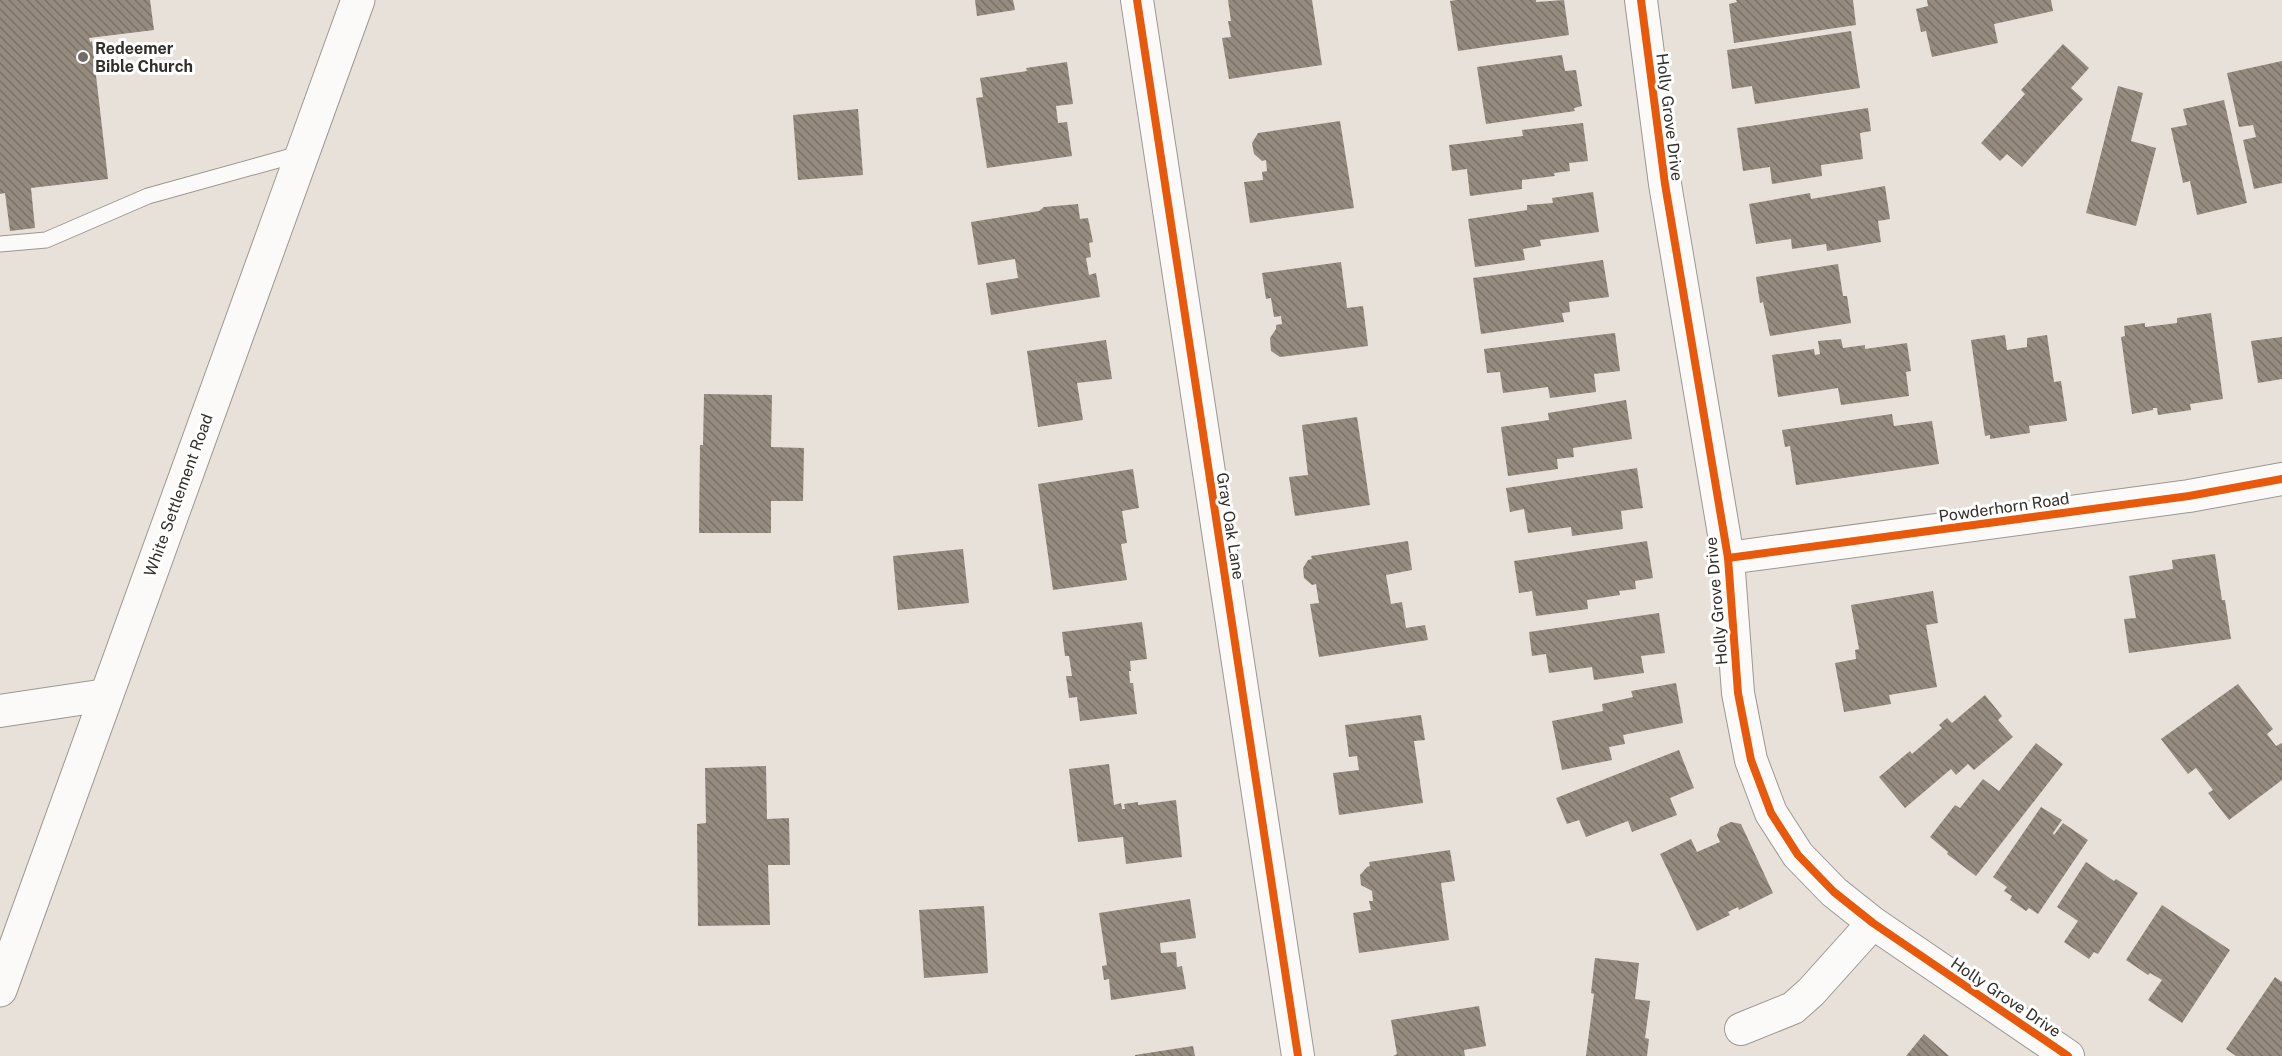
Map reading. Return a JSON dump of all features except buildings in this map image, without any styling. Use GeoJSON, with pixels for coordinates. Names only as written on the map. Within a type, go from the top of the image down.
{"type":"FeatureCollection","features":[{"type":"Feature","properties":{"kind":"main road","name":"White Settlement Road"},"geometry":{"type":"LineString","coordinates":[[0,990],[358,0]]}},
{"type":"Feature","properties":{"kind":"street","name":"Gray Oak Lane"},"geometry":{"type":"LineString","coordinates":[[1137,0],[1298,1056]]}},
{"type":"Feature","properties":{"kind":"street","name":"Holly Grove Drive"},"geometry":{"type":"LineString","coordinates":[[1641,0],[1665,184],[1728,558],[1738,693],[1752,760],[1771,813],[1798,855],[1833,892],[1873,923],[2068,1056]]}},
{"type":"Feature","properties":{"kind":"street","name":"Powderhorn Road"},"geometry":{"type":"LineString","coordinates":[[1728,558],[2189,496],[2282,479]]}},
{"type":"Feature","properties":{"kind":"street"},"geometry":{"type":"LineString","coordinates":[[0,711],[106,694]]}},
{"type":"Feature","properties":{"kind":"street"},"geometry":{"type":"LineString","coordinates":[[1741,1029],[1793,1008],[1812,992],[1873,923]]}},
{"type":"Feature","properties":{"kind":"lane"},"geometry":{"type":"LineString","coordinates":[[0,244],[46,240],[148,196],[303,153]]}},
{"type":"Feature","properties":{"kind":"cycle path"},"geometry":{"type":"LineString","coordinates":[[1137,0],[1298,1056]]}},
{"type":"Feature","properties":{"kind":"cycle path"},"geometry":{"type":"LineString","coordinates":[[1641,0],[1665,184],[1728,558],[1738,693],[1751,760],[1771,813],[1798,855],[1834,892],[1873,923],[2068,1056]]}},
{"type":"Feature","properties":{"kind":"cycle path"},"geometry":{"type":"LineString","coordinates":[[1728,558],[2189,496],[2282,479]]}},
{"type":"Feature","properties":{"kind":"place","name":"Redeemer Bible Church"},"geometry":{"type":"Point","coordinates":[83,57]}}]}
